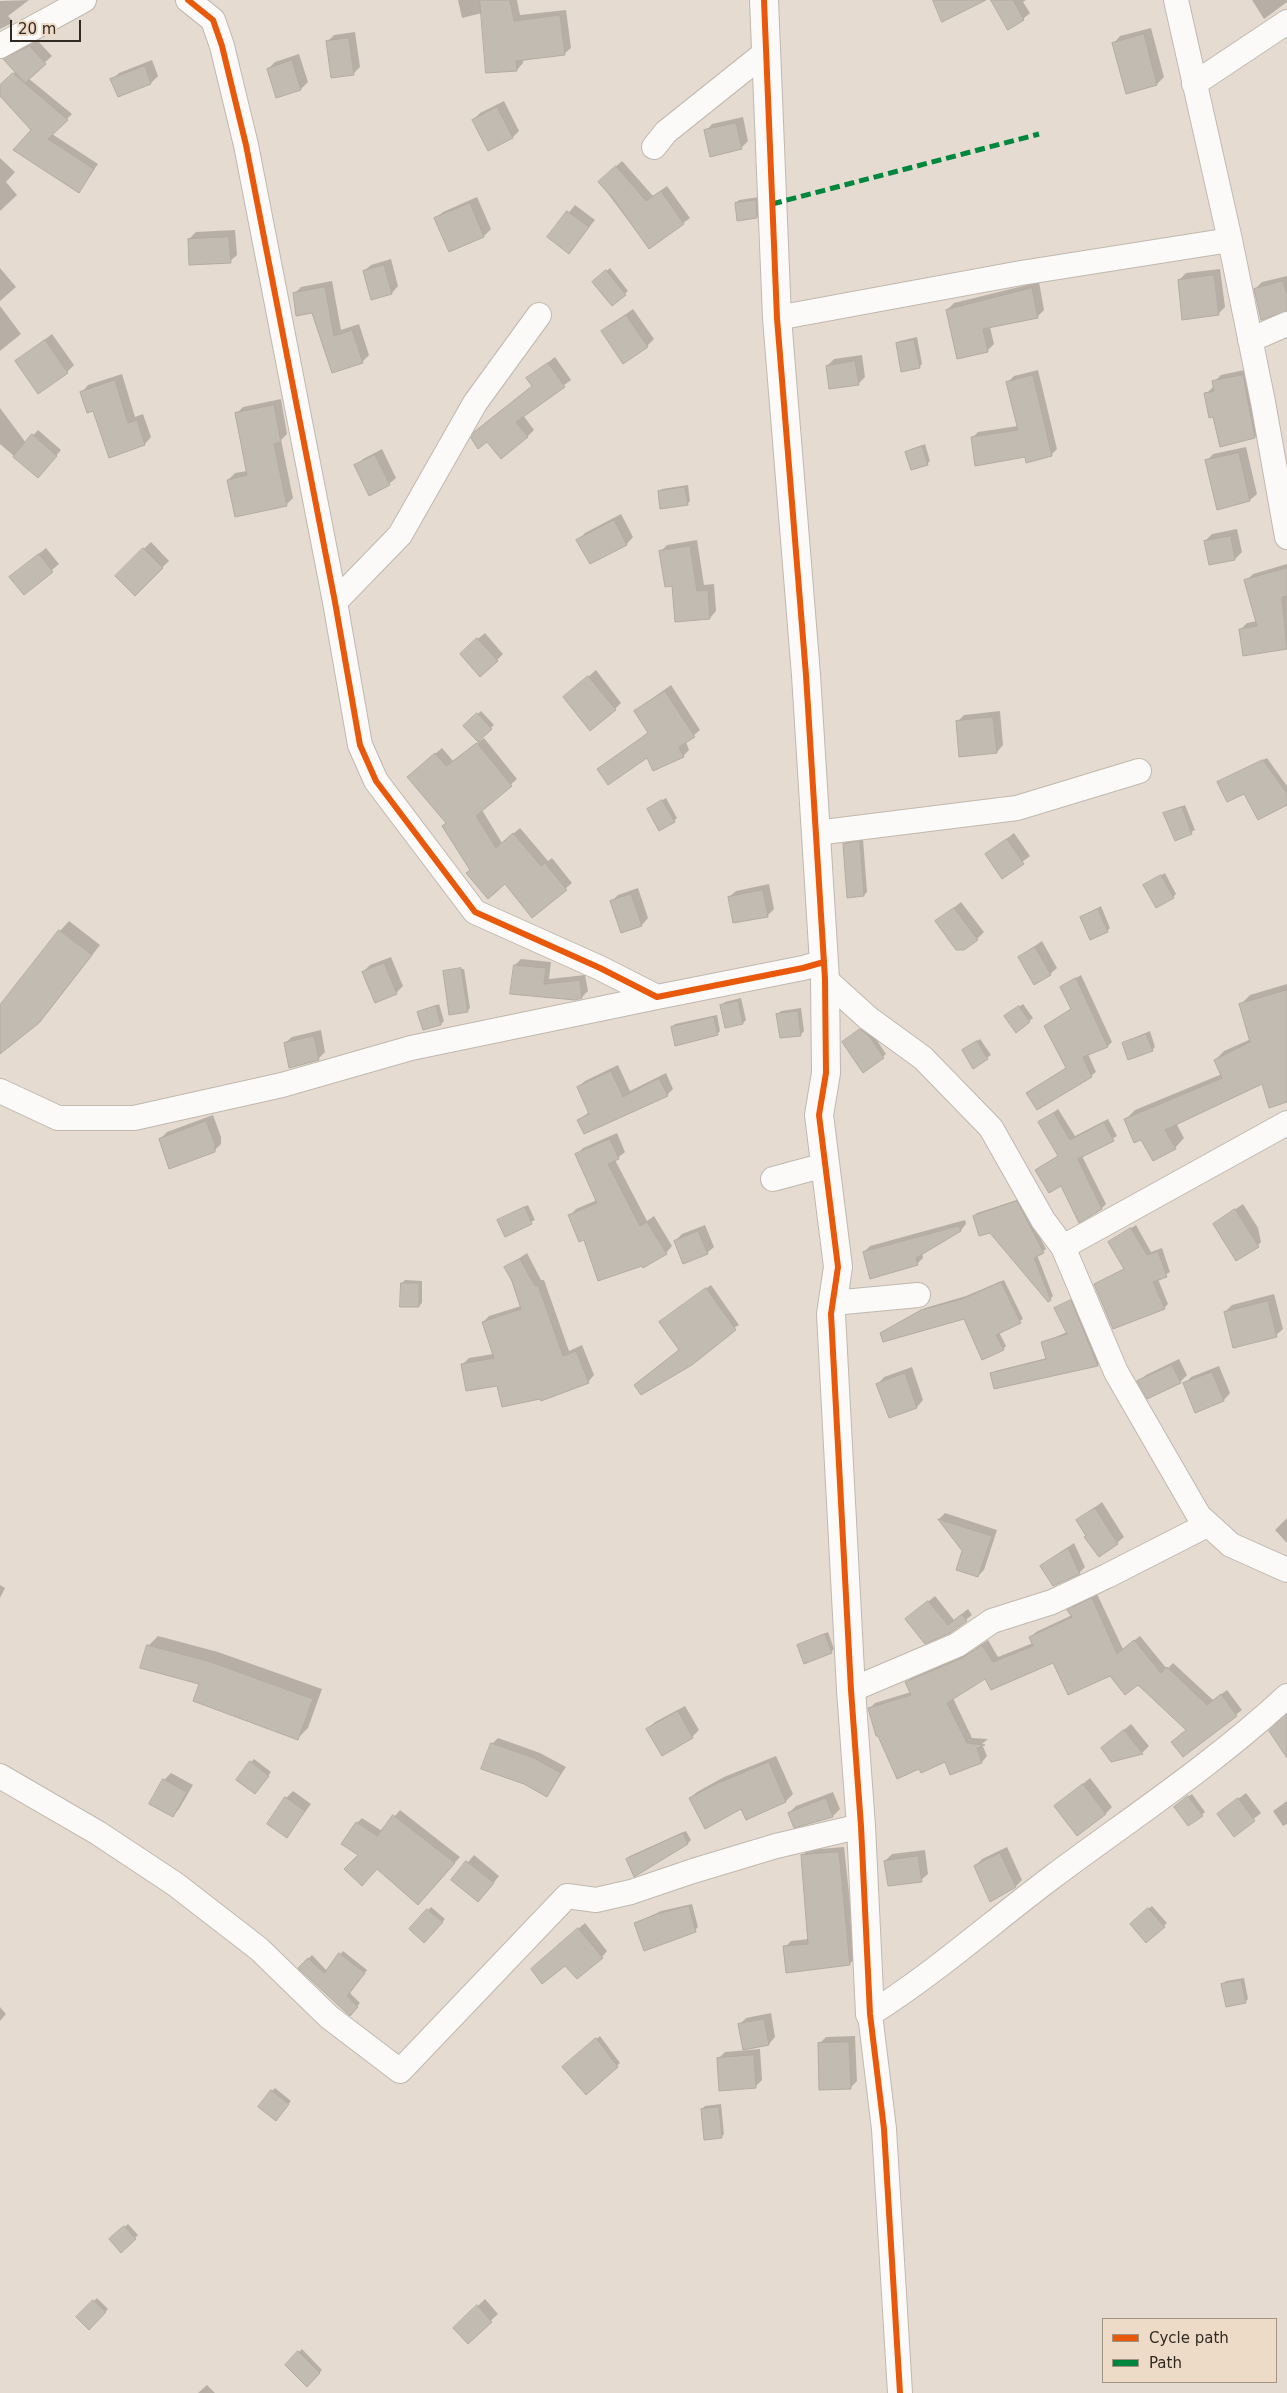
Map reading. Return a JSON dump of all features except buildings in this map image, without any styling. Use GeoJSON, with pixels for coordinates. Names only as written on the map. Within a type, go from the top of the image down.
{"type":"FeatureCollection","features":[{"type":"Feature","properties":{"kind":"street"},"geometry":{"type":"LineString","coordinates":[[0,46],[84,0]]}},
{"type":"Feature","properties":{"kind":"street"},"geometry":{"type":"LineString","coordinates":[[188,0],[213,20],[222,46],[246,145],[336,602],[360,745],[376,781],[475,912],[600,968],[657,997]]}},
{"type":"Feature","properties":{"kind":"street"},"geometry":{"type":"LineString","coordinates":[[764,0],[777,318],[806,675],[825,970],[826,1073],[820,1115],[838,1267],[831,1314],[850,1690],[862,1826],[870,2014],[884,2130],[900,2393]]}},
{"type":"Feature","properties":{"kind":"street"},"geometry":{"type":"LineString","coordinates":[[1176,0],[1230,240],[1287,537]]}},
{"type":"Feature","properties":{"kind":"street"},"geometry":{"type":"LineString","coordinates":[[1194,84],[1287,22]]}},
{"type":"Feature","properties":{"kind":"street"},"geometry":{"type":"LineString","coordinates":[[654,147],[666,132],[766,52]]}},
{"type":"Feature","properties":{"kind":"street"},"geometry":{"type":"LineString","coordinates":[[777,318],[1020,273],[1230,240]]}},
{"type":"Feature","properties":{"kind":"street"},"geometry":{"type":"LineString","coordinates":[[336,602],[400,535],[474,403],[539,315]]}},
{"type":"Feature","properties":{"kind":"street"},"geometry":{"type":"LineString","coordinates":[[1250,340],[1287,324]]}},
{"type":"Feature","properties":{"kind":"street"},"geometry":{"type":"LineString","coordinates":[[816,833],[1017,808],[1138,771]]}},
{"type":"Feature","properties":{"kind":"street"},"geometry":{"type":"LineString","coordinates":[[0,1091],[58,1118],[134,1118],[282,1085],[411,1048],[803,968],[825,970],[868,1018],[923,1058],[990,1128],[1044,1220],[1063,1247],[1116,1372],[1199,1516],[1232,1545],[1287,1570]]}},
{"type":"Feature","properties":{"kind":"street"},"geometry":{"type":"LineString","coordinates":[[1063,1247],[1287,1123]]}},
{"type":"Feature","properties":{"kind":"street"},"geometry":{"type":"LineString","coordinates":[[773,1179],[826,1165]]}},
{"type":"Feature","properties":{"kind":"street"},"geometry":{"type":"LineString","coordinates":[[832,1302],[918,1295]]}},
{"type":"Feature","properties":{"kind":"street"},"geometry":{"type":"LineString","coordinates":[[850,1690],[957,1644],[992,1621],[1060,1598],[1208,1525]]}},
{"type":"Feature","properties":{"kind":"street"},"geometry":{"type":"LineString","coordinates":[[870,2014],[901,1995],[1048,1880],[1255,1726],[1287,1696]]}},
{"type":"Feature","properties":{"kind":"street"},"geometry":{"type":"LineString","coordinates":[[0,1776],[98,1833],[175,1884],[259,1949],[329,2017],[400,2071],[567,1896],[596,1900],[631,1892],[776,1846],[862,1826]]}},
{"type":"Feature","properties":{"kind":"marked path"},"geometry":{"type":"LineString","coordinates":[[772,204],[1039,134]]}},
{"type":"Feature","properties":{"kind":"cycle path"},"geometry":{"type":"LineString","coordinates":[[188,0],[213,20],[222,46],[246,145],[335,602],[360,745],[376,781],[475,912],[600,968],[657,997],[803,968],[824,962]]}},
{"type":"Feature","properties":{"kind":"cycle path"},"geometry":{"type":"LineString","coordinates":[[764,0],[777,318],[806,675],[825,979],[826,1073],[819,1115],[838,1267],[831,1314],[851,1690],[861,1826],[870,2014],[884,2129],[900,2393]]}}]}
